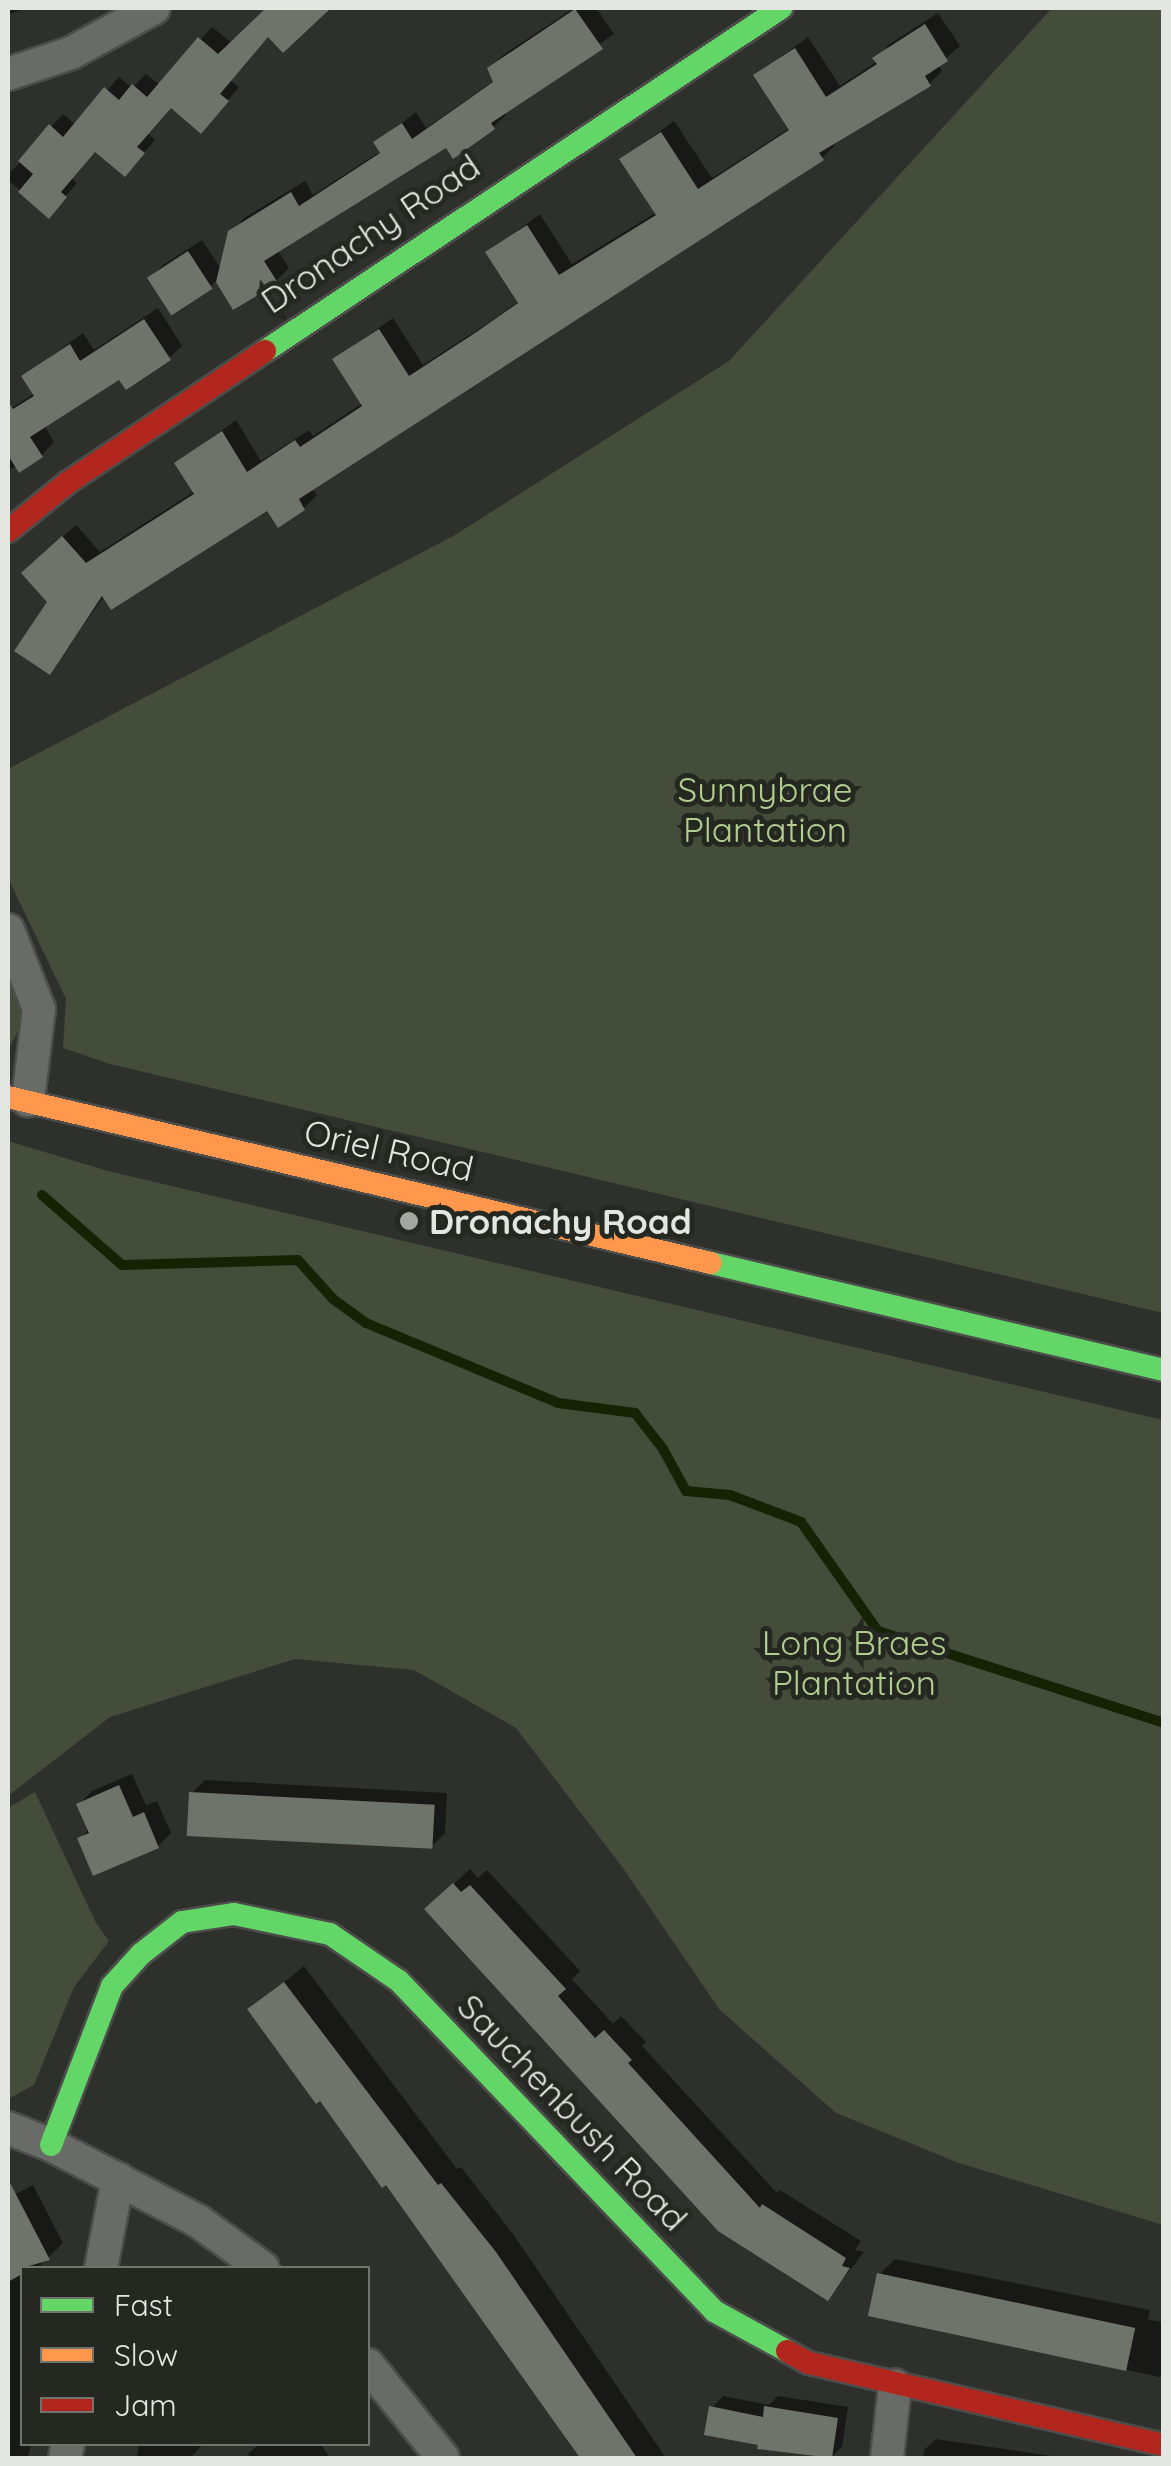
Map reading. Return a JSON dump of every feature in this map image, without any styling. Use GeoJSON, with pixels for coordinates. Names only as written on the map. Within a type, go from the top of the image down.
{"type":"FeatureCollection","features":[{"type":"Feature","properties":{"kind":"street"},"geometry":{"type":"LineString","coordinates":[[8,74],[72,52],[154,8]]}},
{"type":"Feature","properties":{"kind":"street","name":"Dronachy Road"},"geometry":{"type":"LineString","coordinates":[[8,531],[68,483],[781,8]]}},
{"type":"Feature","properties":{"kind":"street"},"geometry":{"type":"LineString","coordinates":[[8,930],[39,1009],[18,1099]]}},
{"type":"Feature","properties":{"kind":"street","name":"Oriel Road"},"geometry":{"type":"LineString","coordinates":[[18,1099],[1164,1370]]}},
{"type":"Feature","properties":{"kind":"street","name":"Sauchenbush Road"},"geometry":{"type":"LineString","coordinates":[[52,2145],[112,1986],[141,1954],[182,1922],[234,1914],[330,1934],[399,1981],[714,2310],[809,2363],[1164,2445]]}},
{"type":"Feature","properties":{"kind":"street"},"geometry":{"type":"LineString","coordinates":[[8,2128],[52,2145],[198,2221],[260,2266]]}},
{"type":"Feature","properties":{"kind":"street"},"geometry":{"type":"LineString","coordinates":[[101,2266],[118,2179]]}},
{"type":"Feature","properties":{"kind":"street"},"geometry":{"type":"LineString","coordinates":[[370,2367],[443,2458]]}},
{"type":"Feature","properties":{"kind":"street"},"geometry":{"type":"LineString","coordinates":[[887,2458],[895,2385]]}},
{"type":"Feature","properties":{"kind":"green space","name":"Sunnybrae Plantation"},"geometry":{"type":"Polygon","coordinates":[[[1052,8],[1163,8],[1163,1313],[110,1064],[63,1048],[66,999],[8,878],[8,769],[455,535],[729,361],[1052,8]]]}},
{"type":"Feature","properties":{"kind":"green space"},"geometry":{"type":"Polygon","coordinates":[[[8,974],[28,1012],[8,1050],[8,974]]]}},
{"type":"Feature","properties":{"kind":"green space","name":"Long Braes Plantation"},"geometry":{"type":"Polygon","coordinates":[[[8,1141],[108,1171],[1163,1420],[1163,2225],[959,2163],[836,2113],[719,2009],[623,1868],[516,1728],[414,1670],[295,1659],[110,1717],[8,1796],[8,1141]]]}},
{"type":"Feature","properties":{"kind":"green space"},"geometry":{"type":"Polygon","coordinates":[[[35,1792],[96,1923],[109,1941],[74,1987],[34,2085],[8,2099],[8,1808],[35,1792]]]}},
{"type":"Feature","properties":{"kind":"building"},"geometry":{"type":"Polygon","coordinates":[[[266,8],[331,8],[283,53],[268,37],[220,94],[229,101],[201,134],[171,108],[137,147],[145,153],[125,177],[95,152],[61,192],[67,197],[49,219],[18,192],[33,174],[18,161],[49,124],[63,137],[104,87],[119,100],[132,84],[147,97],[198,37],[218,54],[266,8]]]}},
{"type":"Feature","properties":{"kind":"building"},"geometry":{"type":"Polygon","coordinates":[[[575,9],[603,49],[491,123],[495,129],[453,159],[446,148],[264,261],[278,283],[233,310],[216,282],[228,231],[291,192],[299,206],[380,153],[373,142],[402,123],[412,139],[493,82],[487,68],[575,9]]]}},
{"type":"Feature","properties":{"kind":"building"},"geometry":{"type":"Polygon","coordinates":[[[925,24],[948,61],[925,76],[931,86],[819,153],[824,160],[299,499],[305,510],[278,528],[267,511],[111,610],[102,596],[50,675],[14,651],[47,602],[21,573],[62,536],[86,563],[194,494],[174,463],[222,431],[247,472],[295,440],[300,447],[362,406],[332,359],[379,329],[409,376],[475,333],[518,303],[485,252],[527,225],[559,275],[656,215],[619,159],[661,132],[698,189],[789,130],[753,75],[795,48],[826,97],[877,64],[872,58],[925,24]]]}},
{"type":"Feature","properties":{"kind":"building"},"geometry":{"type":"Polygon","coordinates":[[[188,251],[213,289],[171,315],[147,278],[188,251]]]}},
{"type":"Feature","properties":{"kind":"building"},"geometry":{"type":"Polygon","coordinates":[[[144,319],[171,360],[126,390],[119,380],[30,437],[43,457],[19,473],[8,455],[8,401],[13,409],[34,396],[21,376],[70,344],[80,361],[144,319]]]}},
{"type":"Feature","properties":{"kind":"building"},"geometry":{"type":"Polygon","coordinates":[[[119,1785],[133,1817],[144,1812],[159,1848],[93,1876],[77,1838],[89,1833],[76,1804],[119,1785]]]}},
{"type":"Feature","properties":{"kind":"building"},"geometry":{"type":"Polygon","coordinates":[[[189,1792],[435,1805],[432,1849],[187,1836],[189,1792]]]}},
{"type":"Feature","properties":{"kind":"building"},"geometry":{"type":"Polygon","coordinates":[[[453,1883],[461,1892],[470,1885],[566,1989],[558,1996],[595,2038],[604,2030],[632,2060],[628,2063],[760,2208],[762,2204],[846,2258],[842,2266],[850,2268],[828,2301],[718,2231],[424,1909],[453,1883]]]}},
{"type":"Feature","properties":{"kind":"building"},"geometry":{"type":"Polygon","coordinates":[[[284,1982],[438,2185],[441,2183],[496,2252],[637,2458],[580,2458],[386,2185],[382,2188],[320,2101],[316,2104],[247,2009],[284,1982]]]}},
{"type":"Feature","properties":{"kind":"building"},"geometry":{"type":"Polygon","coordinates":[[[8,2179],[50,2260],[20,2266],[20,2275],[8,2282],[8,2179]]]}},
{"type":"Feature","properties":{"kind":"building"},"geometry":{"type":"Polygon","coordinates":[[[877,2273],[1135,2328],[1126,2371],[868,2316],[877,2273]]]}},
{"type":"Feature","properties":{"kind":"building"},"geometry":{"type":"Polygon","coordinates":[[[709,2406],[763,2417],[764,2406],[838,2418],[832,2458],[757,2449],[758,2445],[704,2435],[709,2406]]]}},
{"type":"Feature","properties":{"kind":"waterway"},"geometry":{"type":"LineString","coordinates":[[42,1195],[122,1265],[298,1260],[333,1299],[366,1323],[558,1403],[635,1413],[663,1449],[686,1491],[730,1495],[801,1522],[878,1631],[1164,1723]]}},
{"type":"Feature","properties":{"kind":"traffic: fast"},"geometry":{"type":"LineString","coordinates":[[265,351],[781,8]]}},
{"type":"Feature","properties":{"kind":"traffic: fast"},"geometry":{"type":"LineString","coordinates":[[711,1263],[1164,1370]]}},
{"type":"Feature","properties":{"kind":"traffic: fast"},"geometry":{"type":"LineString","coordinates":[[51,2145],[112,1986],[141,1954],[182,1922],[234,1914],[330,1934],[399,1981],[714,2311],[787,2351]]}},
{"type":"Feature","properties":{"kind":"traffic: slow"},"geometry":{"type":"LineString","coordinates":[[8,1097],[711,1263]]}},
{"type":"Feature","properties":{"kind":"traffic: jam"},"geometry":{"type":"LineString","coordinates":[[8,531],[67,483],[265,351]]}},
{"type":"Feature","properties":{"kind":"traffic: jam"},"geometry":{"type":"LineString","coordinates":[[787,2351],[809,2363],[1164,2445]]}},
{"type":"Feature","properties":{"kind":"place","name":"Dronachy Road"},"geometry":{"type":"Point","coordinates":[409,1221]}}]}
